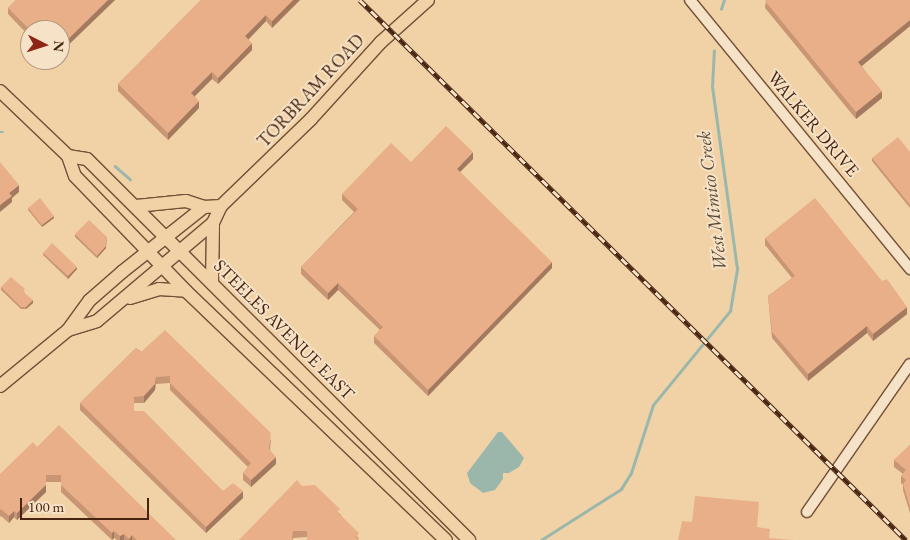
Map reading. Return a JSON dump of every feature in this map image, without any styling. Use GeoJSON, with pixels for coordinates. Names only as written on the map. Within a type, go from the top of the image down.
{"type":"FeatureCollection","features":[{"type":"Feature","properties":{"kind":"main road","name":"TORBRAM ROAD"},"geometry":{"type":"LineString","coordinates":[[68,330],[96,321],[213,223],[221,206],[311,119],[381,42],[428,0]]}},
{"type":"Feature","properties":{"kind":"main road","name":"STEELES AVENUE EAST"},"geometry":{"type":"LineString","coordinates":[[0,91],[68,156],[75,176],[186,291],[446,540]]}},
{"type":"Feature","properties":{"kind":"main road","name":"STEELES AVENUE EAST"},"geometry":{"type":"LineString","coordinates":[[68,156],[88,159],[469,540]]}},
{"type":"Feature","properties":{"kind":"main road"},"geometry":{"type":"LineString","coordinates":[[136,206],[186,201],[204,207],[221,206]]}},
{"type":"Feature","properties":{"kind":"main road","name":"TORBRAM ROAD"},"geometry":{"type":"LineString","coordinates":[[0,386],[68,330],[90,300],[204,207]]}},
{"type":"Feature","properties":{"kind":"main road"},"geometry":{"type":"LineString","coordinates":[[212,284],[213,223]]}},
{"type":"Feature","properties":{"kind":"main road"},"geometry":{"type":"LineString","coordinates":[[118,303],[144,292],[186,291]]}},
{"type":"Feature","properties":{"kind":"street","name":"WALKER DRIVE"},"geometry":{"type":"LineString","coordinates":[[690,0],[910,269]]}},
{"type":"Feature","properties":{"kind":"street"},"geometry":{"type":"LineString","coordinates":[[807,512],[910,364]]}},
{"type":"Feature","properties":{"kind":"shaded area"},"geometry":{"type":"Polygon","coordinates":[[[498,432],[502,432],[524,458],[519,467],[509,473],[503,473],[503,479],[495,490],[483,493],[470,483],[467,473],[498,432]]]}},
{"type":"Feature","properties":{"kind":"building"},"geometry":{"type":"Polygon","coordinates":[[[16,0],[108,0],[70,37],[70,20],[20,20],[8,8],[16,0]]]}},
{"type":"Feature","properties":{"kind":"building"},"geometry":{"type":"Polygon","coordinates":[[[201,0],[293,0],[272,21],[266,15],[245,36],[252,43],[218,78],[212,72],[191,93],[199,101],[168,133],[118,84],[201,0]]]}},
{"type":"Feature","properties":{"kind":"building"},"geometry":{"type":"Polygon","coordinates":[[[766,0],[910,0],[910,20],[858,62],[882,91],[856,112],[766,0]]]}},
{"type":"Feature","properties":{"kind":"building"},"geometry":{"type":"Polygon","coordinates":[[[446,126],[473,152],[457,169],[552,262],[428,390],[374,336],[383,327],[338,283],[328,293],[301,267],[358,209],[342,194],[391,143],[411,162],[446,126]]]}},
{"type":"Feature","properties":{"kind":"building"},"geometry":{"type":"Polygon","coordinates":[[[898,137],[910,152],[910,205],[872,158],[898,137]]]}},
{"type":"Feature","properties":{"kind":"building"},"geometry":{"type":"Polygon","coordinates":[[[0,162],[19,185],[9,193],[12,196],[0,205],[0,162]]]}},
{"type":"Feature","properties":{"kind":"building"},"geometry":{"type":"Polygon","coordinates":[[[40,198],[54,216],[42,225],[28,208],[40,198]]]}},
{"type":"Feature","properties":{"kind":"building"},"geometry":{"type":"Polygon","coordinates":[[[815,198],[882,281],[887,279],[907,307],[873,334],[867,326],[808,374],[772,332],[768,296],[795,276],[765,238],[815,198]]]}},
{"type":"Feature","properties":{"kind":"building"},"geometry":{"type":"Polygon","coordinates":[[[89,220],[107,237],[106,246],[97,256],[75,234],[89,220]]]}},
{"type":"Feature","properties":{"kind":"building"},"geometry":{"type":"Polygon","coordinates":[[[52,243],[77,267],[68,276],[43,253],[52,243]]]}},
{"type":"Feature","properties":{"kind":"building"},"geometry":{"type":"Polygon","coordinates":[[[11,277],[25,289],[23,292],[33,300],[26,307],[21,307],[1,287],[11,277]]]}},
{"type":"Feature","properties":{"kind":"building"},"geometry":{"type":"Polygon","coordinates":[[[165,330],[271,433],[269,449],[276,457],[251,480],[243,473],[251,463],[170,383],[170,376],[156,377],[155,384],[144,396],[134,397],[134,411],[144,411],[223,491],[233,483],[243,491],[206,527],[80,403],[136,348],[141,352],[165,330]]]}},
{"type":"Feature","properties":{"kind":"building"},"geometry":{"type":"Polygon","coordinates":[[[59,425],[176,540],[137,540],[132,535],[129,539],[124,534],[120,536],[114,531],[112,533],[61,485],[61,475],[46,475],[46,485],[17,513],[14,511],[9,516],[0,510],[0,474],[33,442],[37,447],[59,425]]]}},
{"type":"Feature","properties":{"kind":"building"},"geometry":{"type":"Polygon","coordinates":[[[910,445],[910,507],[903,484],[906,480],[901,476],[906,470],[894,460],[910,445]]]}},
{"type":"Feature","properties":{"kind":"building"},"geometry":{"type":"Polygon","coordinates":[[[297,480],[302,486],[315,485],[340,509],[337,512],[359,533],[356,537],[359,540],[307,540],[307,531],[293,531],[292,540],[239,540],[297,480]]]}},
{"type":"Feature","properties":{"kind":"building"},"geometry":{"type":"Polygon","coordinates":[[[695,496],[759,502],[757,527],[770,529],[769,538],[794,540],[678,540],[682,521],[692,522],[695,496]]]}},
{"type":"Feature","properties":{"kind":"waterway","name":"West Mimico Creek"},"geometry":{"type":"LineString","coordinates":[[721,9],[724,0]]}},
{"type":"Feature","properties":{"kind":"waterway","name":"West Mimico Creek"},"geometry":{"type":"LineString","coordinates":[[541,540],[621,489],[631,473],[653,405],[730,311],[737,269],[712,87],[714,51]]}},
{"type":"Feature","properties":{"kind":"waterway"},"geometry":{"type":"LineString","coordinates":[[115,166],[130,179]]}},
{"type":"Feature","properties":{"kind":"railway"},"geometry":{"type":"LineString","coordinates":[[360,0],[906,540]]}}]}
